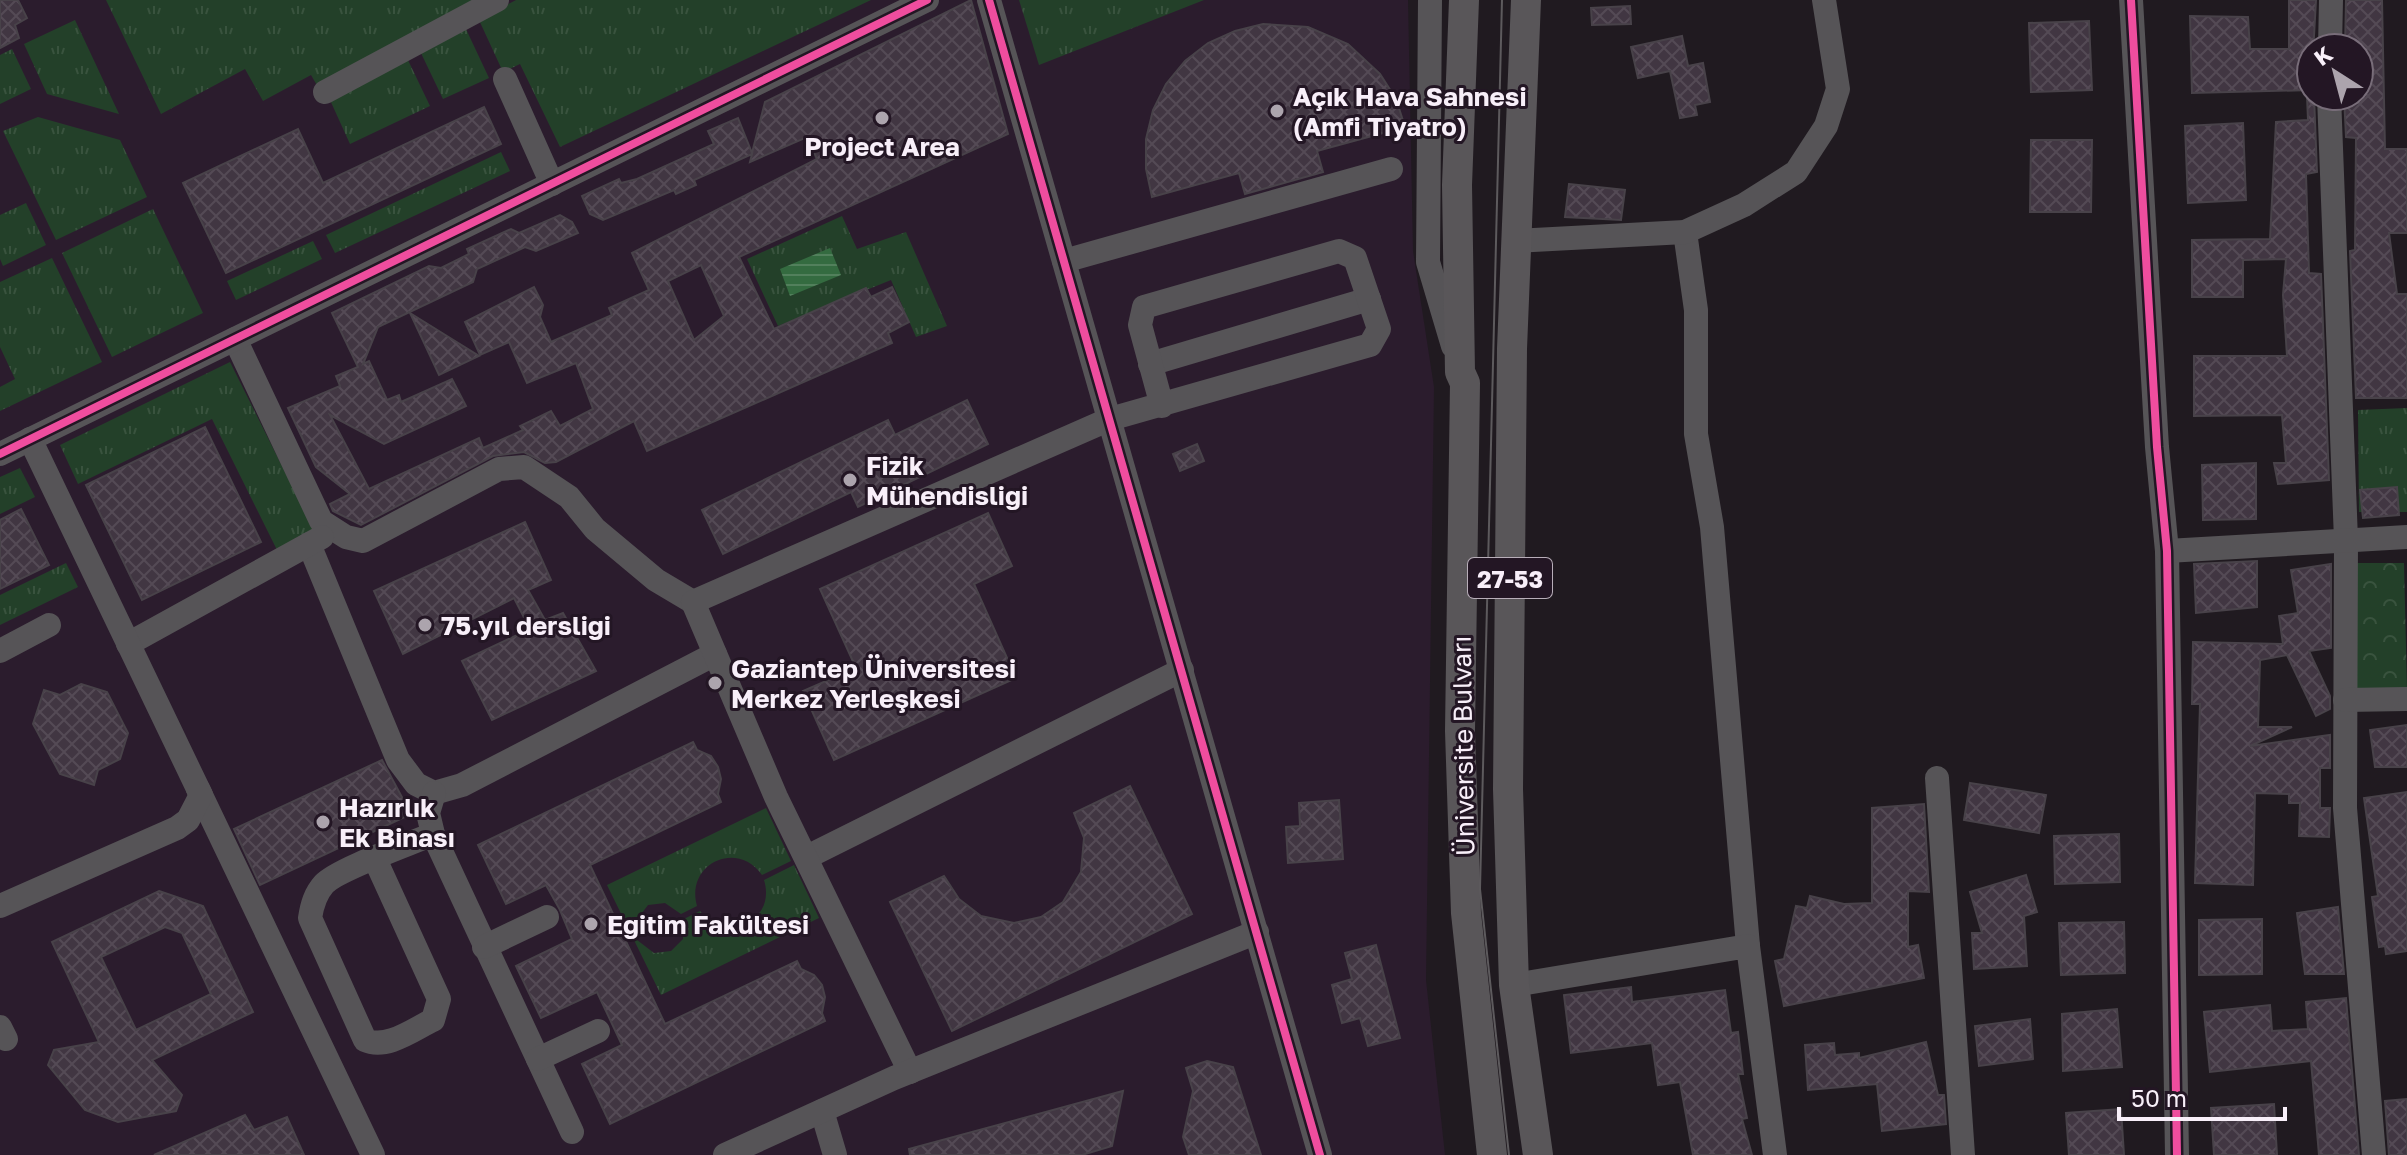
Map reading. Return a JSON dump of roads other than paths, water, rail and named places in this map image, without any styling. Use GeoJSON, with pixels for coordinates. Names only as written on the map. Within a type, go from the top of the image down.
{"type":"FeatureCollection","features":[{"type":"Feature","properties":{"kind":"main road","name":"Üniversite Bulvarı"},"geometry":{"type":"LineString","coordinates":[[1464,0],[1457,185],[1460,372],[1465,383],[1460,731],[1466,913],[1492,1155]]}},
{"type":"Feature","properties":{"kind":"main road","name":"Üniversite Bulvarı"},"geometry":{"type":"LineString","coordinates":[[1526,0],[1516,241],[1508,789],[1514,985],[1538,1155]]}},
{"type":"Feature","properties":{"kind":"street"},"geometry":{"type":"LineString","coordinates":[[325,92],[497,0]]}},
{"type":"Feature","properties":{"kind":"street"},"geometry":{"type":"LineString","coordinates":[[0,454],[927,0]]}},
{"type":"Feature","properties":{"kind":"street"},"geometry":{"type":"LineString","coordinates":[[989,0],[1320,1155]]}},
{"type":"Feature","properties":{"kind":"street"},"geometry":{"type":"LineString","coordinates":[[1430,0],[1428,262],[1460,372]]}},
{"type":"Feature","properties":{"kind":"street"},"geometry":{"type":"LineString","coordinates":[[1516,241],[1685,232],[1744,205],[1796,172],[1826,126],[1838,89],[1824,0]]}},
{"type":"Feature","properties":{"kind":"street"},"geometry":{"type":"LineString","coordinates":[[2131,0],[2157,447],[2167,551],[2177,1155]]}},
{"type":"Feature","properties":{"kind":"street"},"geometry":{"type":"LineString","coordinates":[[2330,32],[2331,0]]}},
{"type":"Feature","properties":{"kind":"street"},"geometry":{"type":"LineString","coordinates":[[505,79],[552,184]]}},
{"type":"Feature","properties":{"kind":"street"},"geometry":{"type":"LineString","coordinates":[[2330,112],[2346,540],[2345,808],[2374,1155]]}},
{"type":"Feature","properties":{"kind":"street"},"geometry":{"type":"LineString","coordinates":[[1064,261],[1391,169]]}},
{"type":"Feature","properties":{"kind":"street"},"geometry":{"type":"LineString","coordinates":[[1685,232],[1696,310],[1696,434],[1712,527],[1748,946],[1775,1155]]}},
{"type":"Feature","properties":{"kind":"street"},"geometry":{"type":"LineString","coordinates":[[693,602],[1110,419],[1162,406],[1370,345],[1379,329],[1355,258],[1339,251],[1144,307],[1140,325],[1162,406]]}},
{"type":"Feature","properties":{"kind":"street"},"geometry":{"type":"LineString","coordinates":[[1150,364],[1369,299]]}},
{"type":"Feature","properties":{"kind":"street"},"geometry":{"type":"LineString","coordinates":[[235,339],[321,521],[335,530],[363,541],[499,469],[524,467],[569,497],[595,529],[656,580],[693,602],[807,857],[910,1072]]}},
{"type":"Feature","properties":{"kind":"street"},"geometry":{"type":"LineString","coordinates":[[30,439],[373,1155]]}},
{"type":"Feature","properties":{"kind":"street"},"geometry":{"type":"LineString","coordinates":[[128,644],[335,530]]}},
{"type":"Feature","properties":{"kind":"street"},"geometry":{"type":"LineString","coordinates":[[2167,551],[2407,537]]}},
{"type":"Feature","properties":{"kind":"street"},"geometry":{"type":"LineString","coordinates":[[309,544],[398,760],[416,784],[434,793],[462,785],[715,654]]}},
{"type":"Feature","properties":{"kind":"street"},"geometry":{"type":"LineString","coordinates":[[0,651],[49,625]]}},
{"type":"Feature","properties":{"kind":"street"},"geometry":{"type":"LineString","coordinates":[[807,857],[1182,670]]}},
{"type":"Feature","properties":{"kind":"street"},"geometry":{"type":"LineString","coordinates":[[2345,700],[2407,699]]}},
{"type":"Feature","properties":{"kind":"street"},"geometry":{"type":"LineString","coordinates":[[1937,778],[1963,1155]]}},
{"type":"Feature","properties":{"kind":"street"},"geometry":{"type":"LineString","coordinates":[[0,906],[177,828],[195,810],[201,795],[193,779]]}},
{"type":"Feature","properties":{"kind":"street"},"geometry":{"type":"LineString","coordinates":[[434,793],[428,813],[433,834],[572,1132]]}},
{"type":"Feature","properties":{"kind":"street"},"geometry":{"type":"LineString","coordinates":[[375,859],[439,999],[433,1020],[386,1043],[373,1044],[365,1040],[310,918],[313,900],[326,881],[375,859],[433,834]]}},
{"type":"Feature","properties":{"kind":"street"},"geometry":{"type":"LineString","coordinates":[[484,947],[547,917]]}},
{"type":"Feature","properties":{"kind":"street"},"geometry":{"type":"LineString","coordinates":[[725,1155],[910,1072],[1257,932]]}},
{"type":"Feature","properties":{"kind":"street"},"geometry":{"type":"LineString","coordinates":[[1514,985],[1748,946]]}},
{"type":"Feature","properties":{"kind":"street"},"geometry":{"type":"LineString","coordinates":[[538,1059],[598,1031]]}},
{"type":"Feature","properties":{"kind":"street"},"geometry":{"type":"LineString","coordinates":[[822,1111],[835,1155]]}},
{"type":"Feature","properties":{"kind":"tram line"},"geometry":{"type":"LineString","coordinates":[[1502,0],[1480,889],[1509,1155]]}},
{"type":"Feature","properties":{"kind":"place","name":"Açık Hava Sahnesi (Amfi Tiyatro)"},"geometry":{"type":"Point","coordinates":[1277,111]}},
{"type":"Feature","properties":{"kind":"place","name":"Project Area"},"geometry":{"type":"Point","coordinates":[882,118]}},
{"type":"Feature","properties":{"kind":"place","name":"Fizik Mühendisliği"},"geometry":{"type":"Point","coordinates":[850,480]}},
{"type":"Feature","properties":{"kind":"place","name":"75.yıl dersliği"},"geometry":{"type":"Point","coordinates":[425,625]}},
{"type":"Feature","properties":{"kind":"place","name":"Gaziantep Üniversitesi Merkez Yerleşkesi"},"geometry":{"type":"Point","coordinates":[715,683]}},
{"type":"Feature","properties":{"kind":"place","name":"Hazırlık Ek Binası"},"geometry":{"type":"Point","coordinates":[323,822]}},
{"type":"Feature","properties":{"kind":"place","name":"Eğitim Fakültesi"},"geometry":{"type":"Point","coordinates":[591,924]}}]}
